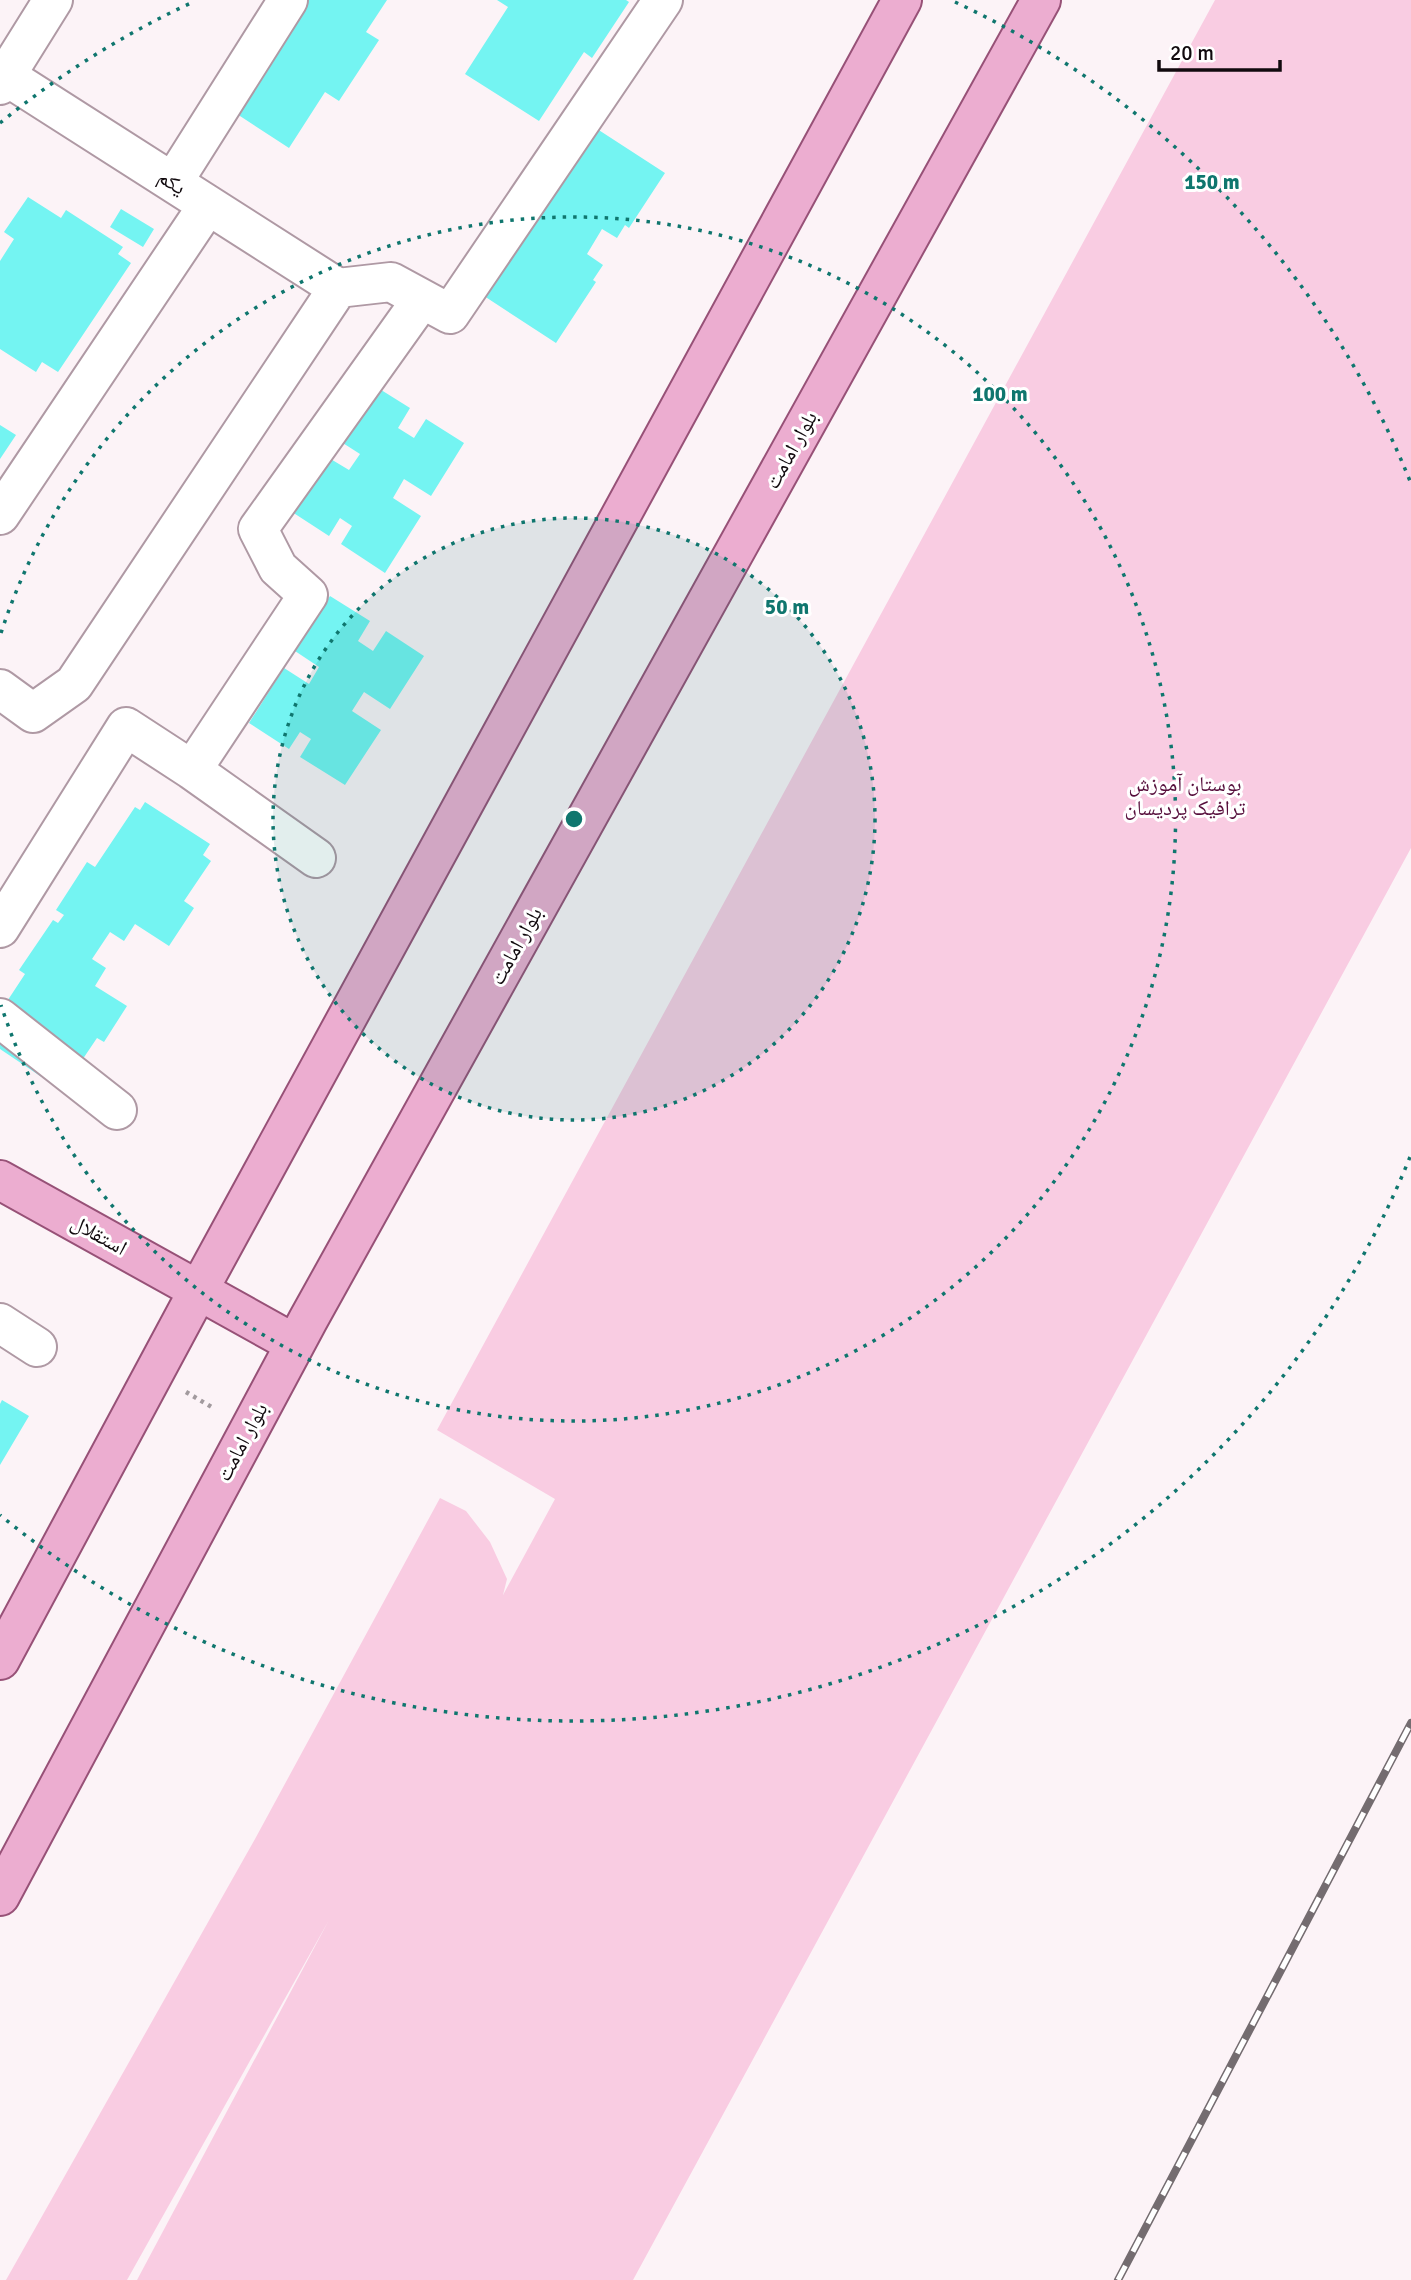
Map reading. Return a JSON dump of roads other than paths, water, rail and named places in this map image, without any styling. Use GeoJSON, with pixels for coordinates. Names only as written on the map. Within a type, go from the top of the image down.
{"type":"FeatureCollection","features":[{"type":"Feature","properties":{"kind":"main road"},"geometry":{"type":"LineString","coordinates":[[0,1660],[198,1291],[902,0]]}},
{"type":"Feature","properties":{"kind":"main road","name":"بلوار امامت"},"geometry":{"type":"LineString","coordinates":[[0,1896],[295,1344],[1041,0]]}},
{"type":"Feature","properties":{"kind":"main road","name":"استقلال"},"geometry":{"type":"LineString","coordinates":[[0,1180],[295,1344]]}},
{"type":"Feature","properties":{"kind":"street"},"geometry":{"type":"LineString","coordinates":[[3,80],[53,0]]}},
{"type":"Feature","properties":{"kind":"street"},"geometry":{"type":"LineString","coordinates":[[173,182],[288,0]]}},
{"type":"Feature","properties":{"kind":"street"},"geometry":{"type":"LineString","coordinates":[[0,689],[33,713],[74,684],[338,288],[391,282],[450,314],[663,0]]}},
{"type":"Feature","properties":{"kind":"street","name":"یکم"},"geometry":{"type":"LineString","coordinates":[[3,80],[173,182],[338,288]]}},
{"type":"Feature","properties":{"kind":"street"},"geometry":{"type":"LineString","coordinates":[[0,515],[208,205]]}},
{"type":"Feature","properties":{"kind":"street"},"geometry":{"type":"LineString","coordinates":[[192,770],[307,595],[278,568],[258,529],[422,299]]}},
{"type":"Feature","properties":{"kind":"street"},"geometry":{"type":"LineString","coordinates":[[0,928],[126,727],[316,858]]}},
{"type":"Feature","properties":{"kind":"street"},"geometry":{"type":"LineString","coordinates":[[0,1018],[117,1110]]}},
{"type":"Feature","properties":{"kind":"street"},"geometry":{"type":"LineString","coordinates":[[0,1323],[37,1347]]}},
{"type":"Feature","properties":{"kind":"railway"},"geometry":{"type":"LineString","coordinates":[[1118,2280],[1411,1723]]}},
{"type":"Feature","properties":{"kind":"park label","name":"بوستان آموزش ترافیک پردیسان"},"geometry":{"type":"Point","coordinates":[1185,796]}}]}
